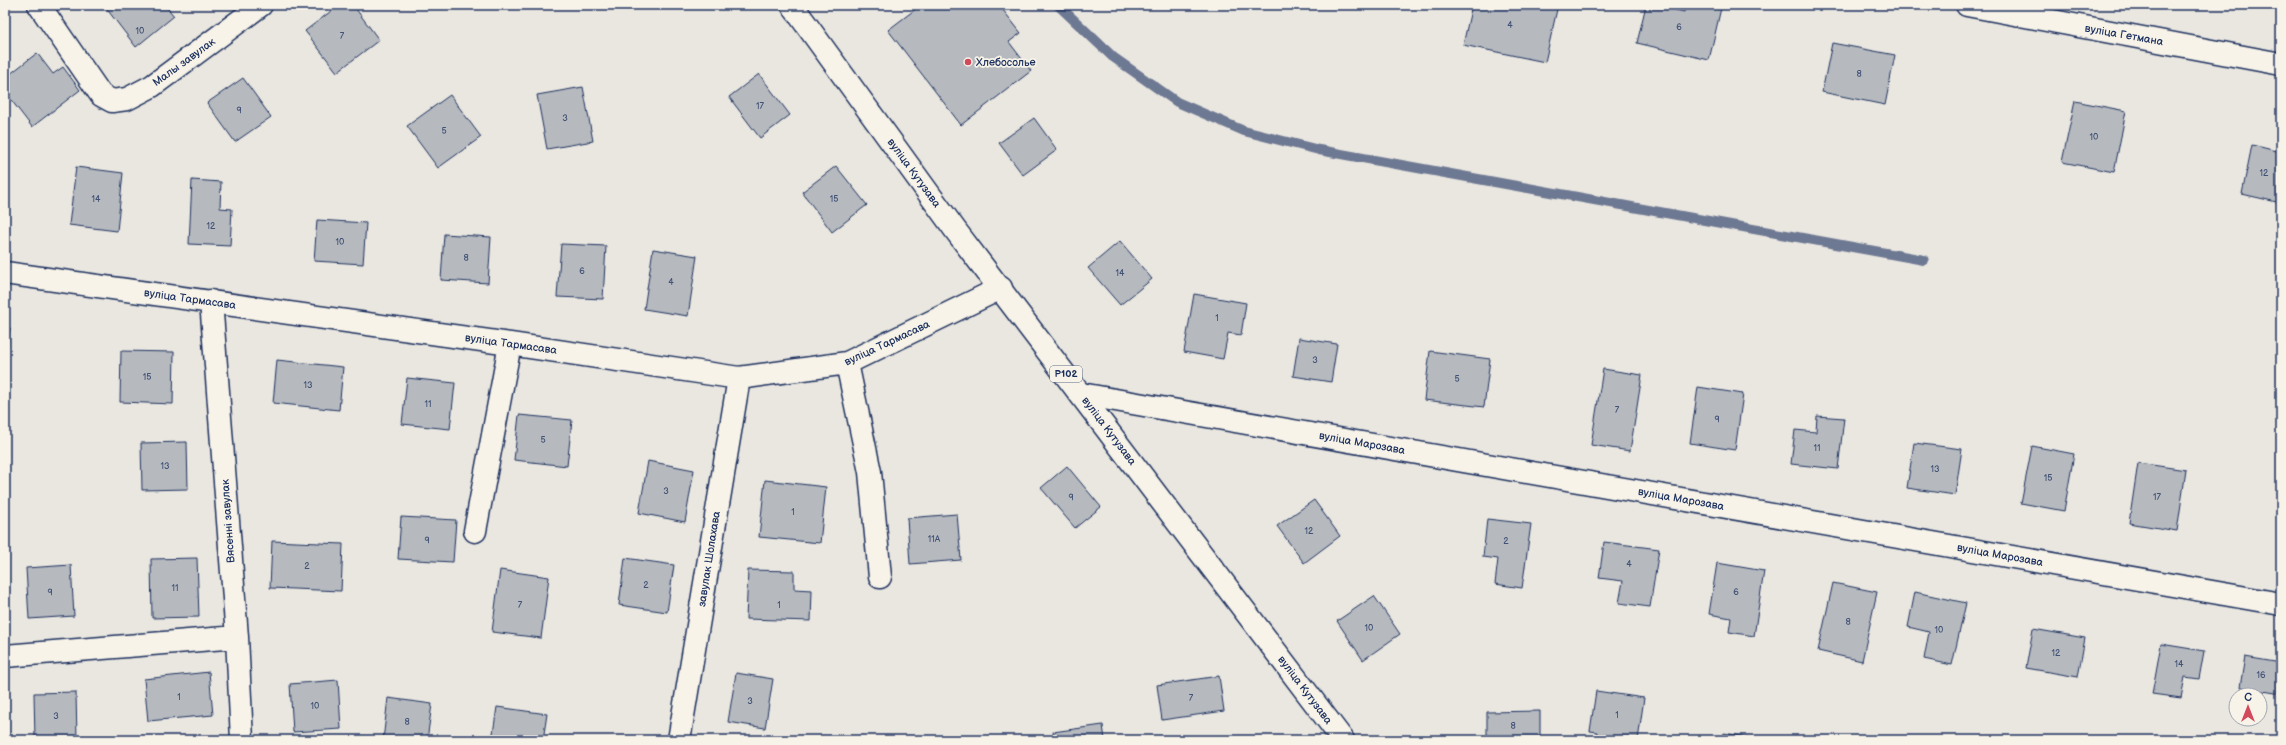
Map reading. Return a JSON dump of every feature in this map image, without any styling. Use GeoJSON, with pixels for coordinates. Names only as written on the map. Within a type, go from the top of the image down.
{"type":"FeatureCollection","features":[{"type":"Feature","properties":{"kind":"street","name":"Малы завулак"},"geometry":{"type":"LineString","coordinates":[[39,5],[100,95],[112,101],[127,99],[152,86],[261,5]]}},
{"type":"Feature","properties":{"kind":"street","name":"вуліца Кутузава"},"geometry":{"type":"LineString","coordinates":[[792,5],[956,231],[1001,288],[1343,740]]}},
{"type":"Feature","properties":{"kind":"street","name":"вуліца Гетмана"},"geometry":{"type":"LineString","coordinates":[[1967,5],[2026,11],[2281,64]]}},
{"type":"Feature","properties":{"kind":"street","name":"вуліца Тармасава"},"geometry":{"type":"LineString","coordinates":[[5,273],[510,344],[739,378],[847,363],[1001,288]]}},
{"type":"Feature","properties":{"kind":"street","name":"Вясенні завулак"},"geometry":{"type":"LineString","coordinates":[[211,302],[237,637],[242,740]]}},
{"type":"Feature","properties":{"kind":"street"},"geometry":{"type":"LineString","coordinates":[[475,531],[510,344]]}},
{"type":"Feature","properties":{"kind":"street"},"geometry":{"type":"LineString","coordinates":[[847,363],[870,472],[880,577]]}},
{"type":"Feature","properties":{"kind":"street","name":"завулак Шолахава"},"geometry":{"type":"LineString","coordinates":[[679,740],[739,378]]}},
{"type":"Feature","properties":{"kind":"street","name":"вуліца Марозава"},"geometry":{"type":"LineString","coordinates":[[1081,394],[2281,604]]}},
{"type":"Feature","properties":{"kind":"street"},"geometry":{"type":"LineString","coordinates":[[5,656],[237,637]]}},
{"type":"Feature","properties":{"kind":"building"},"geometry":{"type":"Polygon","coordinates":[[[109,5],[165,5],[174,16],[136,47],[106,8],[109,5]]]}},
{"type":"Feature","properties":{"kind":"building"},"geometry":{"type":"Polygon","coordinates":[[[339,5],[353,5],[379,40],[337,72],[305,31],[339,5]]]}},
{"type":"Feature","properties":{"kind":"building","name":"Хлебосолье"},"geometry":{"type":"Polygon","coordinates":[[[921,5],[946,5],[948,8],[951,5],[999,5],[1021,33],[1009,42],[1031,71],[961,125],[888,30],[921,5]]]}},
{"type":"Feature","properties":{"kind":"building"},"geometry":{"type":"Polygon","coordinates":[[[1472,5],[1558,5],[1545,62],[1463,45],[1472,5]]]}},
{"type":"Feature","properties":{"kind":"building"},"geometry":{"type":"Polygon","coordinates":[[[1646,5],[1656,5],[1684,12],[1686,5],[1709,5],[1721,8],[1709,60],[1637,43],[1646,5]]]}},
{"type":"Feature","properties":{"kind":"building"},"geometry":{"type":"Polygon","coordinates":[[[1832,43],[1895,55],[1885,105],[1822,92],[1832,43]]]}},
{"type":"Feature","properties":{"kind":"building"},"geometry":{"type":"Polygon","coordinates":[[[37,53],[53,74],[63,67],[80,90],[32,127],[5,92],[5,78],[37,53]]]}},
{"type":"Feature","properties":{"kind":"building"},"geometry":{"type":"Polygon","coordinates":[[[759,74],[790,115],[760,138],[729,97],[759,74]]]}},
{"type":"Feature","properties":{"kind":"building"},"geometry":{"type":"Polygon","coordinates":[[[243,78],[271,117],[235,142],[207,103],[243,78]]]}},
{"type":"Feature","properties":{"kind":"building"},"geometry":{"type":"Polygon","coordinates":[[[583,87],[593,141],[547,149],[537,95],[583,87]]]}},
{"type":"Feature","properties":{"kind":"building"},"geometry":{"type":"Polygon","coordinates":[[[450,95],[481,137],[438,168],[407,126],[450,95]]]}},
{"type":"Feature","properties":{"kind":"building"},"geometry":{"type":"Polygon","coordinates":[[[2075,101],[2126,111],[2114,172],[2062,162],[2075,101]]]}},
{"type":"Feature","properties":{"kind":"building"},"geometry":{"type":"Polygon","coordinates":[[[1034,118],[1057,150],[1023,175],[999,143],[1034,118]]]}},
{"type":"Feature","properties":{"kind":"building"},"geometry":{"type":"Polygon","coordinates":[[[2252,145],[2281,152],[2281,203],[2242,194],[2252,145]]]}},
{"type":"Feature","properties":{"kind":"building"},"geometry":{"type":"Polygon","coordinates":[[[836,166],[867,205],[832,232],[802,192],[836,166]]]}},
{"type":"Feature","properties":{"kind":"building"},"geometry":{"type":"Polygon","coordinates":[[[76,167],[123,173],[117,231],[69,225],[76,167]]]}},
{"type":"Feature","properties":{"kind":"building"},"geometry":{"type":"Polygon","coordinates":[[[192,180],[221,182],[220,208],[232,209],[230,246],[189,244],[192,180]]]}},
{"type":"Feature","properties":{"kind":"building"},"geometry":{"type":"Polygon","coordinates":[[[317,220],[366,223],[363,264],[314,261],[317,220]]]}},
{"type":"Feature","properties":{"kind":"building"},"geometry":{"type":"Polygon","coordinates":[[[444,234],[491,237],[488,283],[441,280],[444,234]]]}},
{"type":"Feature","properties":{"kind":"building"},"geometry":{"type":"Polygon","coordinates":[[[1120,241],[1152,279],[1120,305],[1088,268],[1120,241]]]}},
{"type":"Feature","properties":{"kind":"building"},"geometry":{"type":"Polygon","coordinates":[[[561,244],[606,246],[603,299],[557,297],[561,244]]]}},
{"type":"Feature","properties":{"kind":"building"},"geometry":{"type":"Polygon","coordinates":[[[653,249],[697,256],[688,316],[644,309],[653,249]]]}},
{"type":"Feature","properties":{"kind":"building"},"geometry":{"type":"Polygon","coordinates":[[[1194,294],[1246,303],[1241,335],[1228,333],[1223,359],[1184,352],[1194,294]]]}},
{"type":"Feature","properties":{"kind":"building"},"geometry":{"type":"Polygon","coordinates":[[[5,328],[10,328],[5,367],[5,328]]]}},
{"type":"Feature","properties":{"kind":"building"},"geometry":{"type":"Polygon","coordinates":[[[1299,338],[1337,344],[1331,382],[1293,376],[1299,338]]]}},
{"type":"Feature","properties":{"kind":"building"},"geometry":{"type":"Polygon","coordinates":[[[121,351],[174,352],[173,404],[120,402],[121,351]]]}},
{"type":"Feature","properties":{"kind":"building"},"geometry":{"type":"Polygon","coordinates":[[[1430,351],[1490,359],[1484,407],[1424,400],[1430,351]]]}},
{"type":"Feature","properties":{"kind":"building"},"geometry":{"type":"Polygon","coordinates":[[[277,360],[343,367],[339,410],[273,403],[277,360]]]}},
{"type":"Feature","properties":{"kind":"building"},"geometry":{"type":"Polygon","coordinates":[[[1603,369],[1642,375],[1630,451],[1591,445],[1603,369]]]}},
{"type":"Feature","properties":{"kind":"building"},"geometry":{"type":"Polygon","coordinates":[[[407,378],[455,383],[450,429],[402,424],[407,378]]]}},
{"type":"Feature","properties":{"kind":"building"},"geometry":{"type":"Polygon","coordinates":[[[1698,387],[1743,394],[1735,450],[1690,443],[1698,387]]]}},
{"type":"Feature","properties":{"kind":"building"},"geometry":{"type":"Polygon","coordinates":[[[519,415],[572,420],[567,466],[514,460],[519,415]]]}},
{"type":"Feature","properties":{"kind":"building"},"geometry":{"type":"Polygon","coordinates":[[[1817,416],[1844,418],[1838,469],[1791,464],[1795,430],[1816,432],[1817,416]]]}},
{"type":"Feature","properties":{"kind":"building"},"geometry":{"type":"Polygon","coordinates":[[[187,442],[188,489],[142,490],[141,443],[187,442]]]}},
{"type":"Feature","properties":{"kind":"building"},"geometry":{"type":"Polygon","coordinates":[[[1914,443],[1962,449],[1955,495],[1907,488],[1914,443]]]}},
{"type":"Feature","properties":{"kind":"building"},"geometry":{"type":"Polygon","coordinates":[[[2032,446],[2074,454],[2064,511],[2021,503],[2032,446]]]}},
{"type":"Feature","properties":{"kind":"building"},"geometry":{"type":"Polygon","coordinates":[[[648,461],[694,470],[685,522],[639,513],[648,461]]]}},
{"type":"Feature","properties":{"kind":"building"},"geometry":{"type":"Polygon","coordinates":[[[2138,463],[2186,470],[2177,531],[2129,523],[2138,463]]]}},
{"type":"Feature","properties":{"kind":"building"},"geometry":{"type":"Polygon","coordinates":[[[1067,466],[1101,507],[1075,528],[1041,488],[1067,466]]]}},
{"type":"Feature","properties":{"kind":"building"},"geometry":{"type":"Polygon","coordinates":[[[765,480],[826,487],[820,543],[759,537],[765,480]]]}},
{"type":"Feature","properties":{"kind":"building"},"geometry":{"type":"Polygon","coordinates":[[[1314,500],[1340,536],[1304,563],[1277,526],[1314,500]]]}},
{"type":"Feature","properties":{"kind":"building"},"geometry":{"type":"Polygon","coordinates":[[[957,514],[961,560],[910,564],[907,518],[957,514]]]}},
{"type":"Feature","properties":{"kind":"building"},"geometry":{"type":"Polygon","coordinates":[[[401,517],[456,520],[453,562],[398,559],[401,517]]]}},
{"type":"Feature","properties":{"kind":"building"},"geometry":{"type":"Polygon","coordinates":[[[1487,519],[1531,524],[1522,588],[1495,584],[1498,559],[1483,557],[1487,519]]]}},
{"type":"Feature","properties":{"kind":"building"},"geometry":{"type":"Polygon","coordinates":[[[272,541],[343,544],[341,591],[270,588],[272,541]]]}},
{"type":"Feature","properties":{"kind":"building"},"geometry":{"type":"Polygon","coordinates":[[[1604,542],[1659,549],[1650,607],[1619,603],[1623,581],[1599,578],[1604,542]]]}},
{"type":"Feature","properties":{"kind":"building"},"geometry":{"type":"Polygon","coordinates":[[[197,558],[199,617],[152,618],[151,559],[197,558]]]}},
{"type":"Feature","properties":{"kind":"building"},"geometry":{"type":"Polygon","coordinates":[[[625,558],[674,565],[667,612],[619,605],[625,558]]]}},
{"type":"Feature","properties":{"kind":"building"},"geometry":{"type":"Polygon","coordinates":[[[1717,563],[1764,571],[1754,636],[1729,632],[1731,618],[1709,614],[1717,563]]]}},
{"type":"Feature","properties":{"kind":"building"},"geometry":{"type":"Polygon","coordinates":[[[71,565],[74,616],[29,619],[26,568],[71,565]]]}},
{"type":"Feature","properties":{"kind":"building"},"geometry":{"type":"Polygon","coordinates":[[[500,570],[549,577],[541,638],[492,632],[500,570]]]}},
{"type":"Feature","properties":{"kind":"building"},"geometry":{"type":"Polygon","coordinates":[[[748,570],[794,571],[794,589],[812,590],[811,621],[746,619],[748,570]]]}},
{"type":"Feature","properties":{"kind":"building"},"geometry":{"type":"Polygon","coordinates":[[[1833,583],[1877,592],[1862,661],[1818,651],[1833,583]]]}},
{"type":"Feature","properties":{"kind":"building"},"geometry":{"type":"Polygon","coordinates":[[[1915,592],[1966,603],[1952,665],[1924,659],[1929,632],[1908,627],[1915,592]]]}},
{"type":"Feature","properties":{"kind":"building"},"geometry":{"type":"Polygon","coordinates":[[[1374,596],[1400,634],[1363,660],[1337,621],[1374,596]]]}},
{"type":"Feature","properties":{"kind":"building"},"geometry":{"type":"Polygon","coordinates":[[[2033,629],[2085,638],[2078,677],[2026,668],[2033,629]]]}},
{"type":"Feature","properties":{"kind":"building"},"geometry":{"type":"Polygon","coordinates":[[[2161,644],[2204,651],[2199,679],[2185,677],[2181,698],[2152,694],[2161,644]]]}},
{"type":"Feature","properties":{"kind":"building"},"geometry":{"type":"Polygon","coordinates":[[[2245,657],[2281,663],[2281,694],[2268,692],[2268,687],[2240,687],[2245,657]]]}},
{"type":"Feature","properties":{"kind":"building"},"geometry":{"type":"Polygon","coordinates":[[[209,672],[213,715],[148,721],[144,679],[209,672]]]}},
{"type":"Feature","properties":{"kind":"building"},"geometry":{"type":"Polygon","coordinates":[[[736,673],[773,679],[765,728],[728,722],[736,673]]]}},
{"type":"Feature","properties":{"kind":"building"},"geometry":{"type":"Polygon","coordinates":[[[1219,676],[1224,711],[1162,720],[1157,685],[1219,676]]]}},
{"type":"Feature","properties":{"kind":"building"},"geometry":{"type":"Polygon","coordinates":[[[338,680],[341,729],[293,732],[290,684],[338,680]]]}},
{"type":"Feature","properties":{"kind":"building"},"geometry":{"type":"Polygon","coordinates":[[[1596,691],[1644,698],[1638,740],[1596,740],[1598,732],[1590,731],[1596,691]]]}},
{"type":"Feature","properties":{"kind":"building"},"geometry":{"type":"Polygon","coordinates":[[[76,692],[77,740],[35,740],[34,693],[76,692]]]}},
{"type":"Feature","properties":{"kind":"building"},"geometry":{"type":"Polygon","coordinates":[[[388,698],[432,704],[427,740],[383,740],[388,698]]]}},
{"type":"Feature","properties":{"kind":"building"},"geometry":{"type":"Polygon","coordinates":[[[497,707],[547,714],[543,740],[492,740],[497,707]]]}},
{"type":"Feature","properties":{"kind":"building"},"geometry":{"type":"Polygon","coordinates":[[[1540,711],[1540,740],[1487,740],[1487,712],[1540,711]]]}},
{"type":"Feature","properties":{"kind":"building"},"geometry":{"type":"Polygon","coordinates":[[[1103,725],[1105,740],[1054,740],[1053,732],[1103,725]]]}},
{"type":"Feature","properties":{"kind":"building"},"geometry":{"type":"Polygon","coordinates":[[[1724,733],[1764,740],[1723,740],[1724,733]]]}},
{"type":"Feature","properties":{"kind":"building"},"geometry":{"type":"Polygon","coordinates":[[[1821,737],[1841,740],[1820,740],[1821,737]]]}},
{"type":"Feature","properties":{"kind":"waterway"},"geometry":{"type":"LineString","coordinates":[[1058,5],[1113,57],[1177,102],[1244,131],[1319,150],[1924,260]]}},
{"type":"Feature","properties":{"kind":"place","name":"Хлебосолье"},"geometry":{"type":"Point","coordinates":[968,62]}}]}
